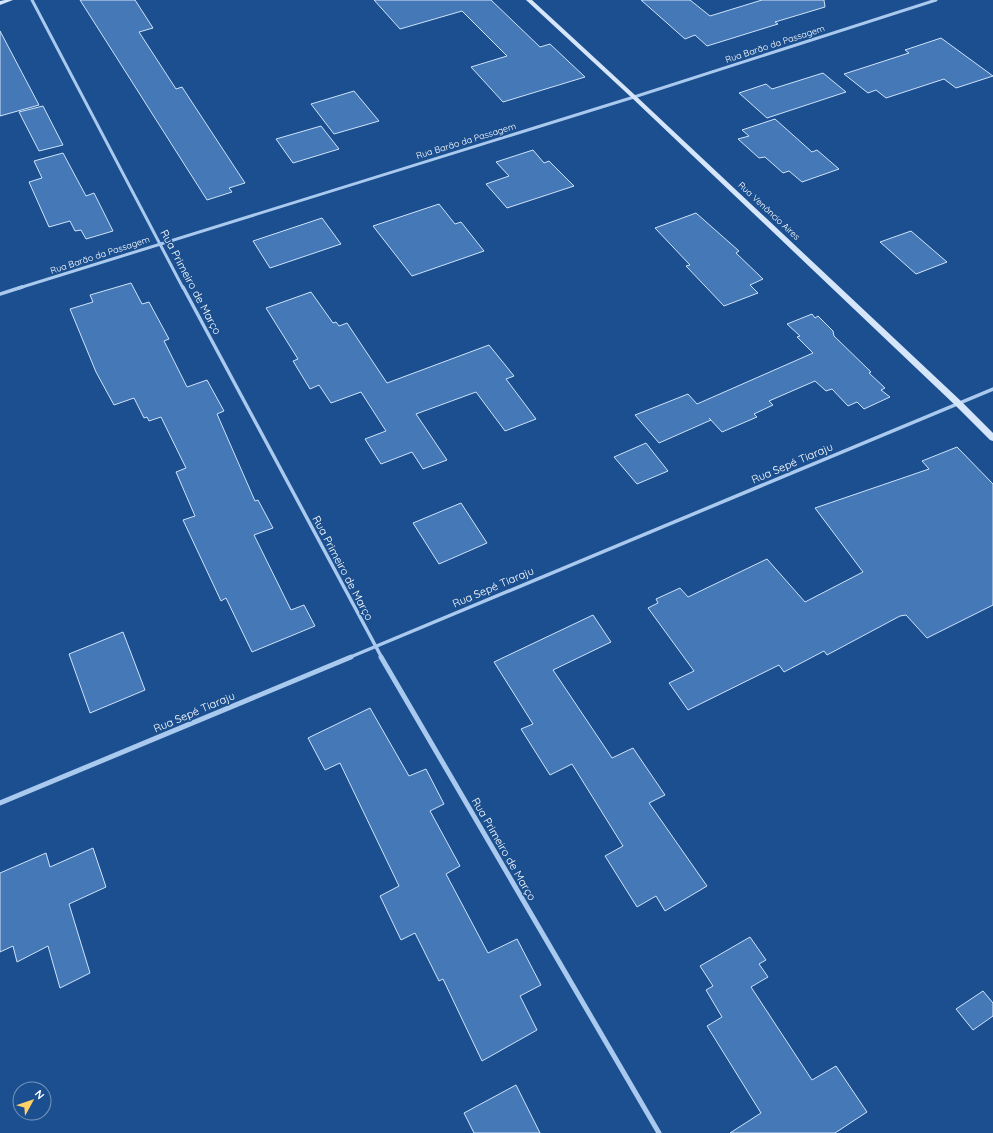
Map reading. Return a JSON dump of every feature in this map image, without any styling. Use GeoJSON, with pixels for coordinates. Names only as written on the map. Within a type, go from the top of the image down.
{"type":"FeatureCollection","features":[{"type":"Feature","properties":{"kind":"street"},"geometry":{"type":"LineString","coordinates":[[0,3],[10,0]]}},
{"type":"Feature","properties":{"kind":"street","name":"Rua Primeiro de Março"},"geometry":{"type":"LineString","coordinates":[[32,0],[375,646],[660,1133]]}},
{"type":"Feature","properties":{"kind":"street","name":"Rua Venâncio Aires"},"geometry":{"type":"LineString","coordinates":[[529,0],[634,97],[959,404],[993,438]]}},
{"type":"Feature","properties":{"kind":"street","name":"Rua Barão da Passagem"},"geometry":{"type":"LineString","coordinates":[[0,294],[160,243],[634,97],[936,0]]}},
{"type":"Feature","properties":{"kind":"street","name":"Rua Sepé Tiaraju"},"geometry":{"type":"LineString","coordinates":[[0,803],[993,389]]}},
{"type":"Feature","properties":{"kind":"building"},"geometry":{"type":"Polygon","coordinates":[[[80,0],[135,0],[153,28],[139,32],[176,89],[182,87],[245,183],[229,188],[232,192],[207,200],[80,0]]]}},
{"type":"Feature","properties":{"kind":"building"},"geometry":{"type":"Polygon","coordinates":[[[374,0],[491,0],[540,47],[550,44],[585,77],[503,102],[471,67],[507,56],[462,11],[400,29],[374,0]]]}},
{"type":"Feature","properties":{"kind":"building"},"geometry":{"type":"Polygon","coordinates":[[[641,0],[690,0],[710,16],[762,0],[824,0],[825,7],[775,22],[778,24],[707,46],[695,35],[685,39],[641,0]]]}},
{"type":"Feature","properties":{"kind":"building"},"geometry":{"type":"Polygon","coordinates":[[[0,31],[39,105],[0,116],[0,31]]]}},
{"type":"Feature","properties":{"kind":"building"},"geometry":{"type":"Polygon","coordinates":[[[941,38],[993,76],[956,88],[944,79],[886,98],[876,90],[868,93],[844,74],[909,53],[905,50],[941,38]]]}},
{"type":"Feature","properties":{"kind":"building"},"geometry":{"type":"Polygon","coordinates":[[[823,73],[846,92],[767,118],[739,93],[766,84],[772,89],[823,73]]]}},
{"type":"Feature","properties":{"kind":"building"},"geometry":{"type":"Polygon","coordinates":[[[354,91],[379,121],[334,134],[311,104],[354,91]]]}},
{"type":"Feature","properties":{"kind":"building"},"geometry":{"type":"Polygon","coordinates":[[[43,106],[63,145],[39,151],[19,112],[43,106]]]}},
{"type":"Feature","properties":{"kind":"building"},"geometry":{"type":"Polygon","coordinates":[[[775,119],[812,152],[817,150],[839,169],[802,182],[789,171],[783,173],[765,157],[759,158],[738,139],[749,136],[742,130],[775,119]]]}},
{"type":"Feature","properties":{"kind":"building"},"geometry":{"type":"Polygon","coordinates":[[[321,126],[339,149],[293,163],[276,139],[321,126]]]}},
{"type":"Feature","properties":{"kind":"building"},"geometry":{"type":"Polygon","coordinates":[[[533,150],[544,163],[549,161],[574,186],[507,208],[486,184],[509,176],[496,162],[533,150]]]}},
{"type":"Feature","properties":{"kind":"building"},"geometry":{"type":"Polygon","coordinates":[[[63,153],[86,196],[94,193],[113,231],[86,239],[81,230],[75,231],[70,221],[49,227],[29,182],[42,178],[34,161],[63,153]]]}},
{"type":"Feature","properties":{"kind":"building"},"geometry":{"type":"Polygon","coordinates":[[[439,204],[455,224],[461,222],[484,251],[412,276],[373,226],[439,204]]]}},
{"type":"Feature","properties":{"kind":"building"},"geometry":{"type":"Polygon","coordinates":[[[696,213],[739,251],[736,253],[763,279],[750,285],[758,293],[724,306],[686,266],[690,265],[655,228],[696,213]]]}},
{"type":"Feature","properties":{"kind":"building"},"geometry":{"type":"Polygon","coordinates":[[[322,218],[341,244],[270,268],[253,241],[322,218]]]}},
{"type":"Feature","properties":{"kind":"building"},"geometry":{"type":"Polygon","coordinates":[[[911,231],[947,262],[916,274],[880,242],[911,231]]]}},
{"type":"Feature","properties":{"kind":"building"},"geometry":{"type":"Polygon","coordinates":[[[131,283],[142,304],[149,302],[169,339],[164,341],[187,387],[207,380],[224,411],[217,414],[255,501],[258,500],[273,528],[254,535],[291,610],[304,605],[315,626],[252,652],[226,598],[221,601],[183,520],[195,516],[176,472],[186,468],[161,417],[149,421],[147,417],[144,418],[134,398],[114,405],[96,372],[70,309],[93,302],[90,295],[131,283]]]}},
{"type":"Feature","properties":{"kind":"building"},"geometry":{"type":"Polygon","coordinates":[[[311,292],[333,323],[336,322],[339,326],[347,323],[387,383],[489,345],[514,376],[506,379],[536,419],[505,431],[476,392],[416,414],[447,460],[423,469],[412,452],[381,464],[365,439],[386,431],[361,392],[331,403],[319,385],[310,389],[293,361],[298,359],[266,308],[311,292]]]}},
{"type":"Feature","properties":{"kind":"building"},"geometry":{"type":"Polygon","coordinates":[[[812,314],[815,318],[818,316],[833,331],[834,336],[871,372],[869,373],[885,388],[881,390],[890,397],[864,409],[857,402],[848,406],[832,389],[826,391],[815,381],[769,401],[773,405],[754,414],[757,417],[722,432],[711,420],[659,443],[635,415],[688,394],[697,404],[813,353],[797,337],[800,336],[787,324],[812,314]]]}},
{"type":"Feature","properties":{"kind":"building"},"geometry":{"type":"Polygon","coordinates":[[[646,443],[668,471],[637,484],[614,457],[646,443]]]}},
{"type":"Feature","properties":{"kind":"building"},"geometry":{"type":"Polygon","coordinates":[[[957,447],[993,484],[993,605],[927,638],[906,615],[900,616],[827,655],[824,651],[784,672],[779,665],[688,710],[669,683],[694,671],[648,608],[658,603],[656,599],[680,588],[688,597],[767,559],[805,602],[863,572],[815,508],[929,469],[922,461],[957,447]]]}},
{"type":"Feature","properties":{"kind":"building"},"geometry":{"type":"Polygon","coordinates":[[[461,503],[487,543],[439,564],[413,523],[461,503]]]}},
{"type":"Feature","properties":{"kind":"building"},"geometry":{"type":"Polygon","coordinates":[[[593,615],[611,642],[553,670],[612,758],[633,748],[665,795],[649,803],[707,886],[665,911],[656,896],[637,907],[605,856],[623,846],[572,764],[550,775],[521,729],[533,724],[494,662],[593,615]]]}},
{"type":"Feature","properties":{"kind":"building"},"geometry":{"type":"Polygon","coordinates":[[[123,632],[145,690],[90,713],[69,654],[123,632]]]}},
{"type":"Feature","properties":{"kind":"building"},"geometry":{"type":"Polygon","coordinates":[[[370,708],[409,776],[426,769],[444,804],[430,811],[460,866],[446,874],[488,953],[517,939],[541,985],[520,996],[537,1030],[482,1061],[443,979],[439,981],[415,933],[401,940],[380,896],[399,886],[340,763],[325,770],[308,738],[370,708]]]}},
{"type":"Feature","properties":{"kind":"building"},"geometry":{"type":"Polygon","coordinates":[[[93,848],[106,887],[69,904],[90,973],[60,988],[48,946],[17,962],[13,946],[0,952],[0,873],[46,853],[50,867],[93,848]]]}},
{"type":"Feature","properties":{"kind":"building"},"geometry":{"type":"Polygon","coordinates":[[[750,937],[766,960],[759,964],[768,977],[751,987],[812,1080],[836,1066],[867,1112],[835,1133],[730,1133],[761,1113],[707,1026],[722,1017],[706,990],[713,986],[700,966],[750,937]]]}},
{"type":"Feature","properties":{"kind":"building"},"geometry":{"type":"Polygon","coordinates":[[[983,991],[993,1003],[993,1016],[973,1030],[956,1009],[983,991]]]}},
{"type":"Feature","properties":{"kind":"building"},"geometry":{"type":"Polygon","coordinates":[[[516,1085],[540,1133],[474,1133],[464,1113],[516,1085]]]}}]}
